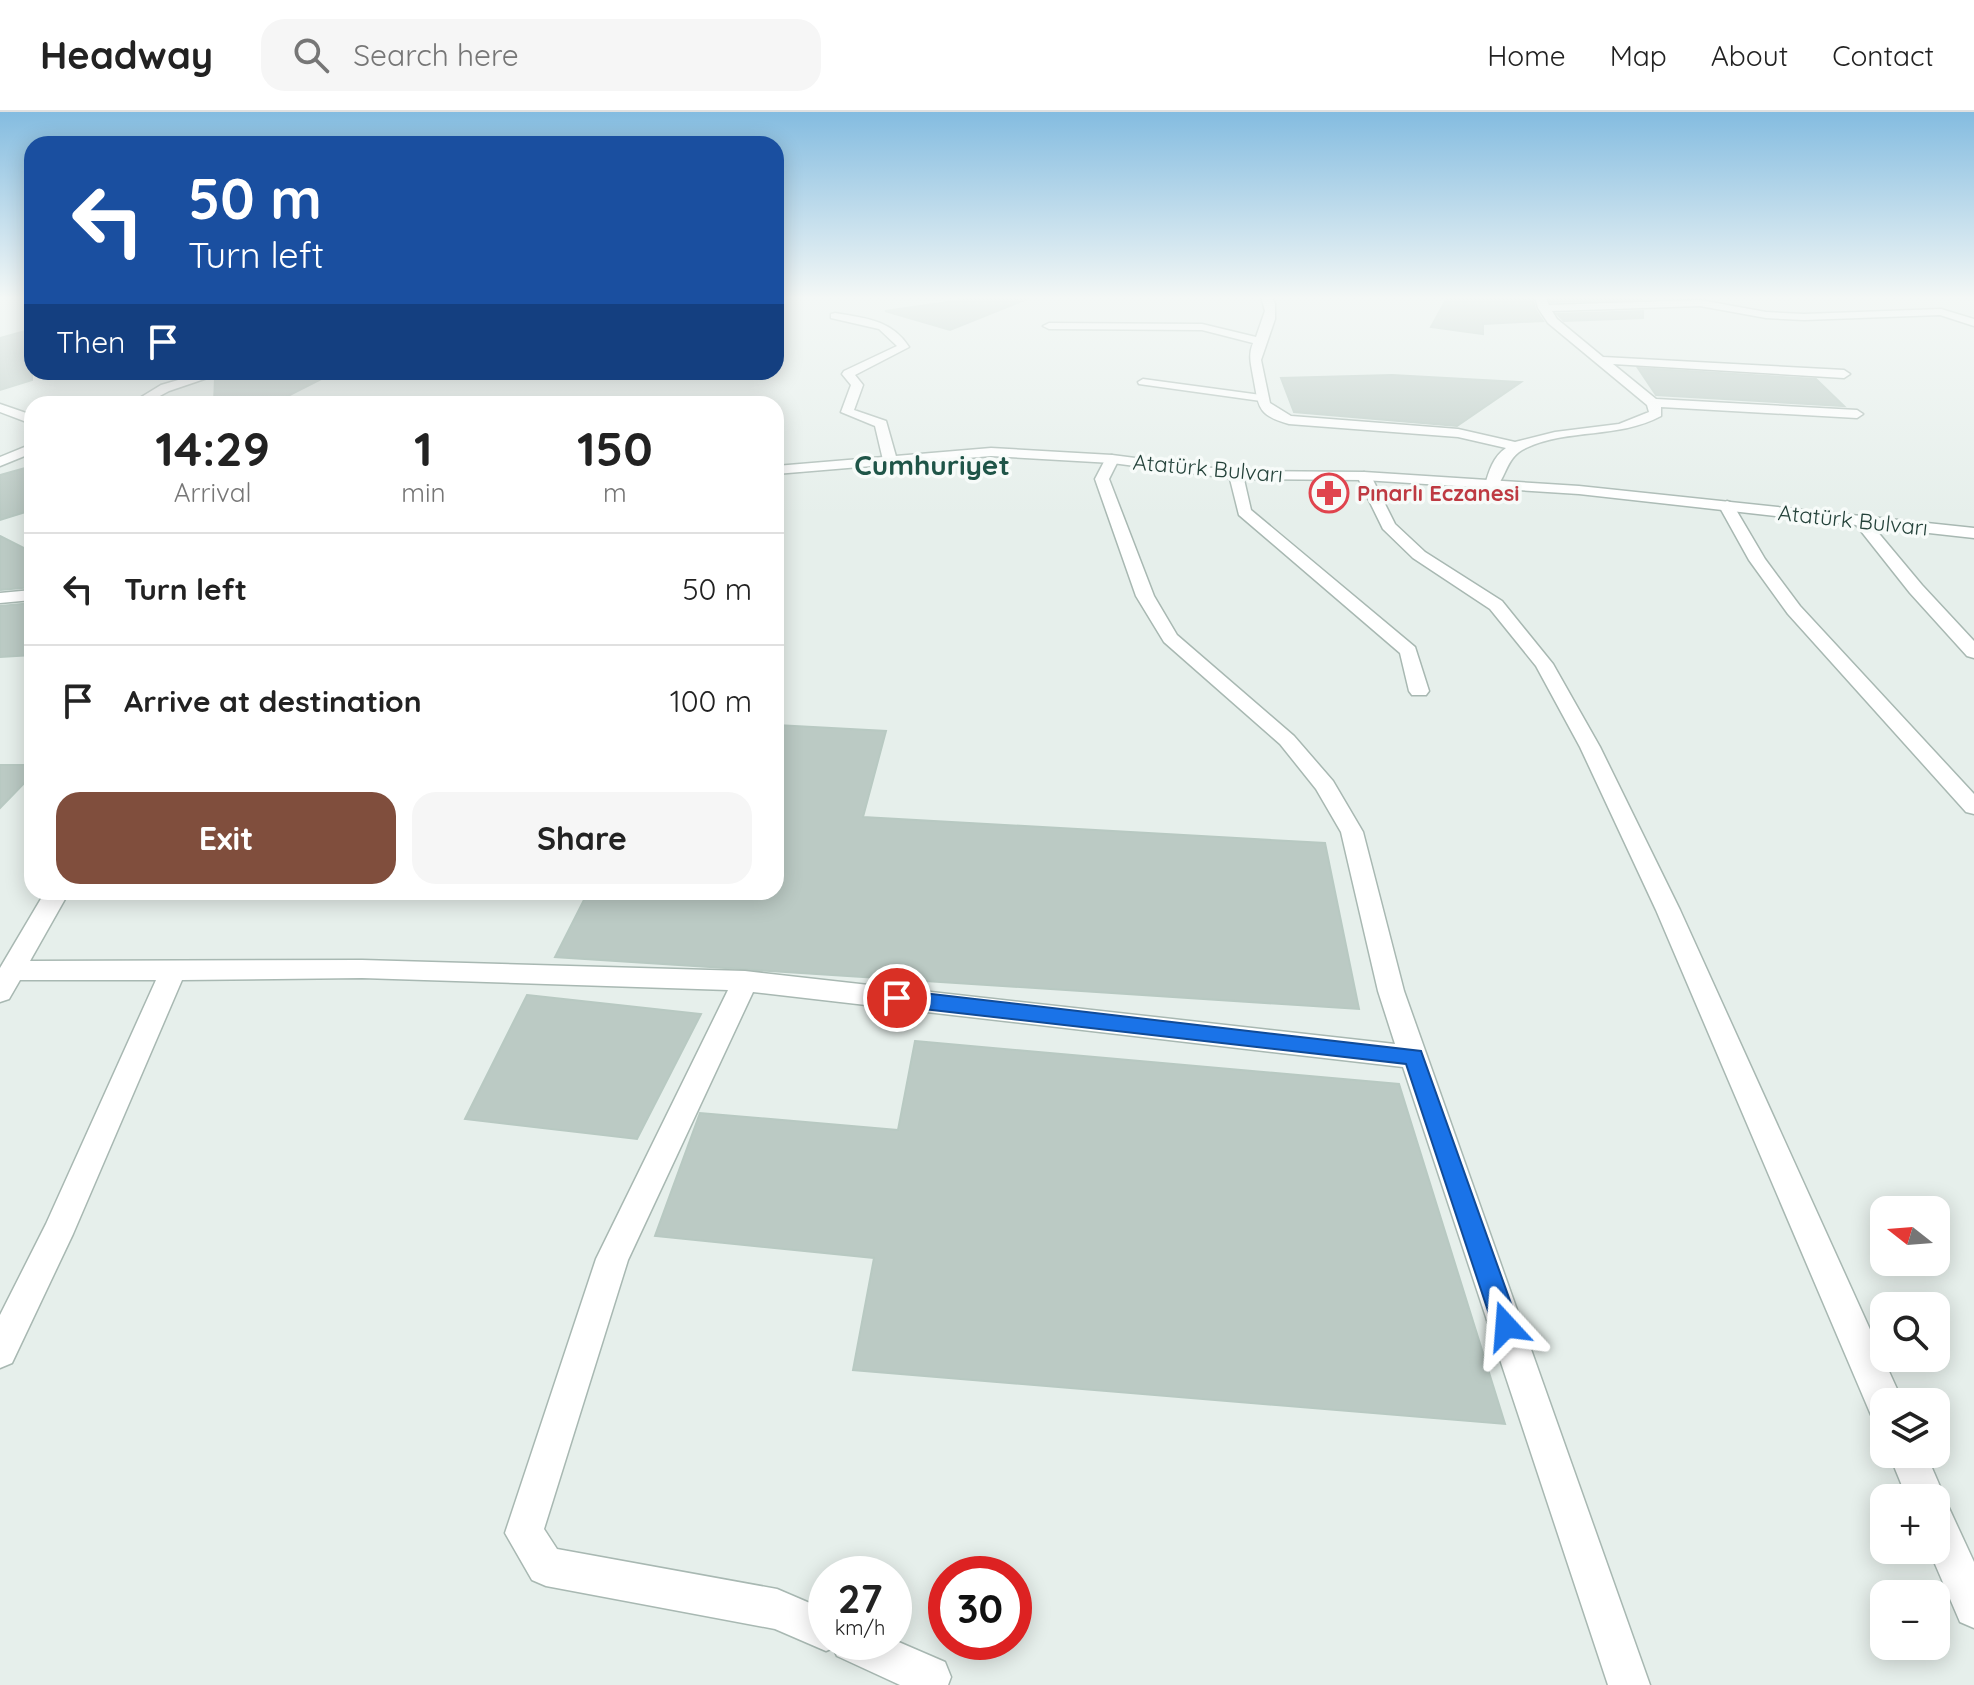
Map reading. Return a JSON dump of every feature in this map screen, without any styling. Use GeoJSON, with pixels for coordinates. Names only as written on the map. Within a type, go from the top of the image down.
{"type":"FeatureCollection","features":[{"type":"Feature","properties":{"kind":"street"},"geometry":{"type":"LineString","coordinates":[[857,369],[848,374],[857,385],[847,412],[881,424],[890,460]]}},
{"type":"Feature","properties":{"kind":"street"},"geometry":{"type":"LineString","coordinates":[[1256,369],[1266,409],[1289,420],[1458,433],[1515,446],[1621,428],[1656,413],[1653,403]]}},
{"type":"Feature","properties":{"kind":"street"},"geometry":{"type":"LineString","coordinates":[[1609,369],[1653,403],[1857,414]]}},
{"type":"Feature","properties":{"kind":"street"},"geometry":{"type":"LineString","coordinates":[[1773,369],[1844,374]]}},
{"type":"Feature","properties":{"kind":"street"},"geometry":{"type":"LineString","coordinates":[[146,396],[165,380]]}},
{"type":"Feature","properties":{"kind":"street"},"geometry":{"type":"LineString","coordinates":[[152,396],[197,380]]}},
{"type":"Feature","properties":{"kind":"street"},"geometry":{"type":"LineString","coordinates":[[0,408],[24,417]]}},
{"type":"Feature","properties":{"kind":"street"},"geometry":{"type":"LineString","coordinates":[[1492,485],[1502,459],[1515,446]]}},
{"type":"Feature","properties":{"kind":"street"},"geometry":{"type":"LineString","coordinates":[[0,462],[24,452]]}},
{"type":"Feature","properties":{"kind":"street","name":"Atatürk Bulvarı"},"geometry":{"type":"LineString","coordinates":[[784,469],[991,452],[1112,459],[1236,475],[1364,476],[1492,485],[1974,533]]}},
{"type":"Feature","properties":{"kind":"street"},"geometry":{"type":"LineString","coordinates":[[1112,459],[1102,479],[1145,596],[1170,638],[1287,740],[1325,786],[1352,832],[1391,991],[1629,1685]]}},
{"type":"Feature","properties":{"kind":"street"},"geometry":{"type":"LineString","coordinates":[[1236,475],[1244,512],[1409,651],[1419,691]]}},
{"type":"Feature","properties":{"kind":"street"},"geometry":{"type":"LineString","coordinates":[[1364,476],[1388,526],[1419,555],[1496,605],[1544,664],[1590,747],[1668,910],[1878,1388]]}},
{"type":"Feature","properties":{"kind":"street"},"geometry":{"type":"LineString","coordinates":[[1727,506],[1757,560],[1794,610],[1974,807]]}},
{"type":"Feature","properties":{"kind":"street"},"geometry":{"type":"LineString","coordinates":[[1861,521],[1916,589],[1974,652]]}},
{"type":"Feature","properties":{"kind":"street"},"geometry":{"type":"LineString","coordinates":[[0,598],[24,596]]}},
{"type":"Feature","properties":{"kind":"street"},"geometry":{"type":"LineString","coordinates":[[6,981],[52,900]]}},
{"type":"Feature","properties":{"kind":"street"},"geometry":{"type":"LineString","coordinates":[[6,981],[173,970],[362,969],[745,981],[1414,1057]]}},
{"type":"Feature","properties":{"kind":"street"},"geometry":{"type":"LineString","coordinates":[[0,1351],[57,1234],[173,970]]}},
{"type":"Feature","properties":{"kind":"street"},"geometry":{"type":"LineString","coordinates":[[745,981],[612,1259],[524,1533],[546,1566],[777,1609],[808,1623]]}},
{"type":"Feature","properties":{"kind":"street"},"geometry":{"type":"LineString","coordinates":[[1950,1553],[1974,1608]]}},
{"type":"Feature","properties":{"kind":"street"},"geometry":{"type":"LineString","coordinates":[[892,1660],[930,1677]]}},
{"type":"Feature","properties":{"kind":"lane"},"geometry":{"type":"LineString","coordinates":[[1143,382],[1261,398]]}},
{"type":"Feature","properties":{"kind":"building"},"geometry":{"type":"Polygon","coordinates":[[[0,369],[24,369],[24,380],[32,380],[0,390],[0,369]]]}},
{"type":"Feature","properties":{"kind":"building"},"geometry":{"type":"Polygon","coordinates":[[[1639,369],[1816,379],[1844,406],[1656,395],[1639,369]]]}},
{"type":"Feature","properties":{"kind":"building"},"geometry":{"type":"Polygon","coordinates":[[[1392,375],[1521,382],[1457,426],[1294,412],[1281,378],[1392,375]]]}},
{"type":"Feature","properties":{"kind":"building"},"geometry":{"type":"Polygon","coordinates":[[[215,380],[319,380],[288,396],[214,396],[215,380]]]}},
{"type":"Feature","properties":{"kind":"building"},"geometry":{"type":"Polygon","coordinates":[[[24,468],[24,512],[0,520],[0,475],[24,468]]]}},
{"type":"Feature","properties":{"kind":"building"},"geometry":{"type":"Polygon","coordinates":[[[0,536],[24,548],[24,588],[0,590],[0,536]]]}},
{"type":"Feature","properties":{"kind":"building"},"geometry":{"type":"Polygon","coordinates":[[[24,604],[24,656],[0,657],[0,606],[24,604]]]}},
{"type":"Feature","properties":{"kind":"building"},"geometry":{"type":"Polygon","coordinates":[[[784,725],[886,731],[863,817],[1325,843],[1359,1009],[555,957],[584,900],[784,900],[784,725]]]}},
{"type":"Feature","properties":{"kind":"building"},"geometry":{"type":"Polygon","coordinates":[[[0,765],[24,765],[24,783],[0,808],[0,765]]]}},
{"type":"Feature","properties":{"kind":"building"},"geometry":{"type":"Polygon","coordinates":[[[527,995],[701,1014],[637,1139],[465,1119],[527,995]]]}},
{"type":"Feature","properties":{"kind":"building"},"geometry":{"type":"Polygon","coordinates":[[[915,1041],[1399,1084],[1505,1424],[853,1370],[874,1258],[655,1236],[700,1113],[898,1130],[915,1041]]]}},
{"type":"Feature","properties":{"kind":"place","name":"Pınarlı Eczanesi"},"geometry":{"type":"Point","coordinates":[1329,493]}},
{"type":"Feature","properties":{"kind":"district","name":"Cumhuriyet"},"geometry":{"type":"Point","coordinates":[932,465]}},
{"type":"Feature","properties":{"kind":"route"},"geometry":{"type":"LineString","coordinates":[[897,998],[1414,1057],[1506,1326]]}}]}
